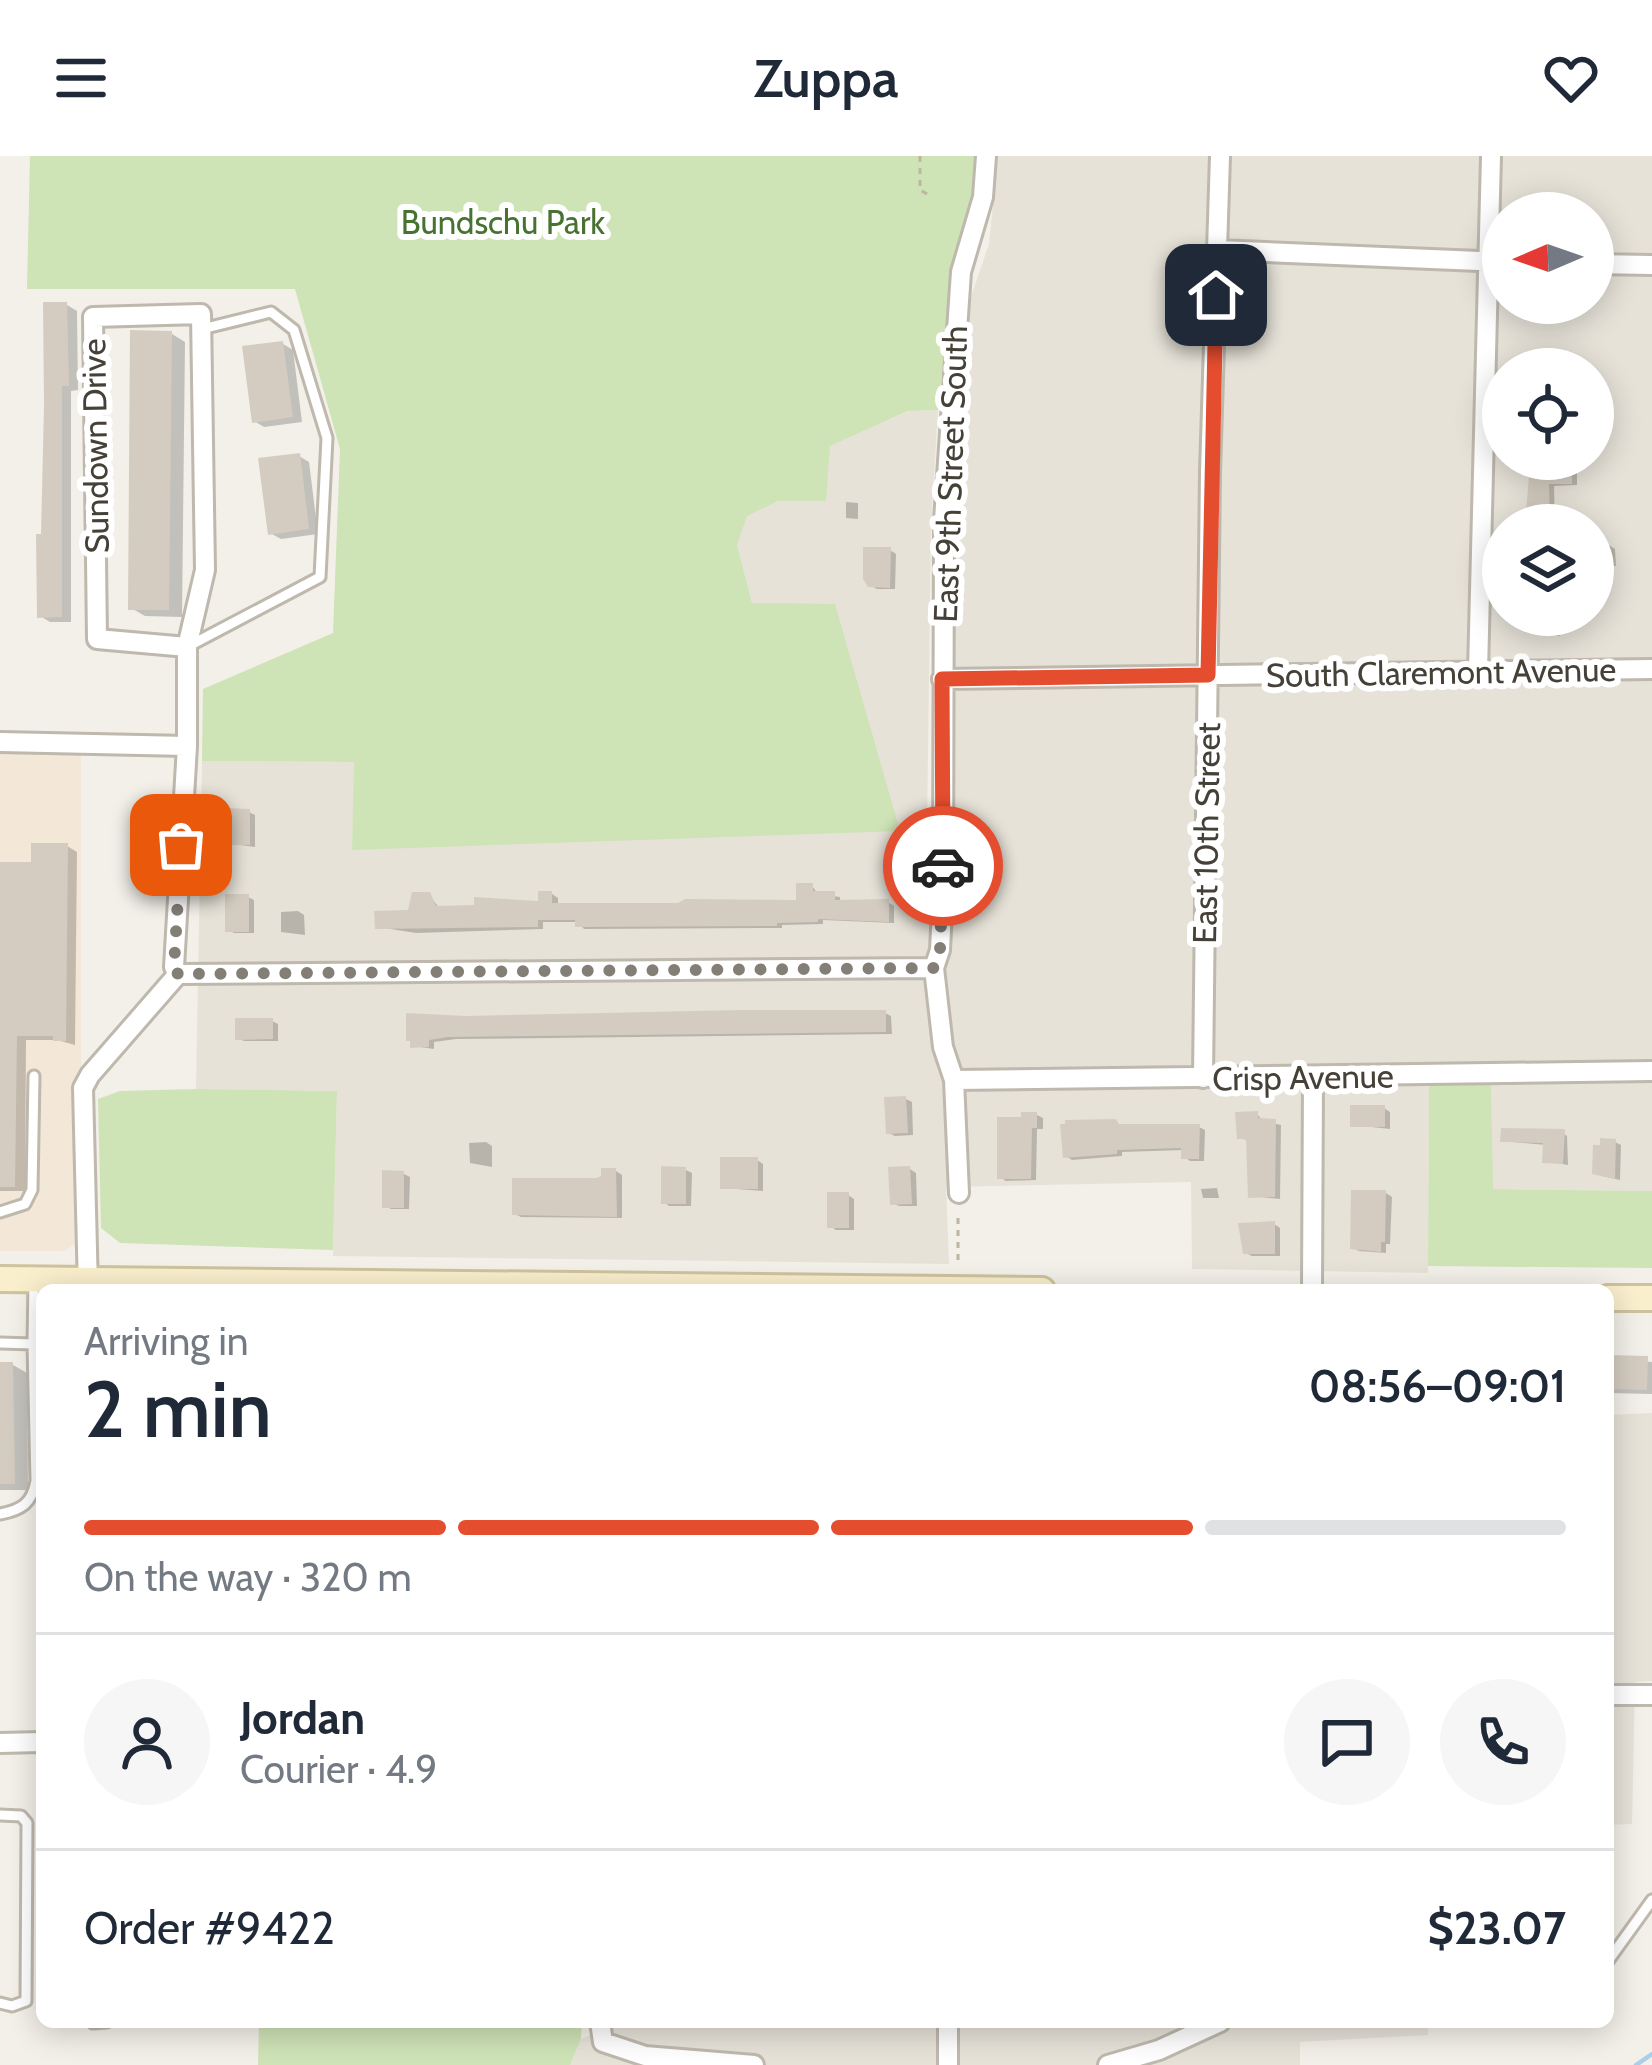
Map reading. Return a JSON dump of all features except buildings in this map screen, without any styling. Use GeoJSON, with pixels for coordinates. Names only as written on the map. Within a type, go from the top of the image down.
{"type":"FeatureCollection","features":[{"type":"Feature","properties":{"kind":"main road"},"geometry":{"type":"LineString","coordinates":[[0,1279],[79,1284]]}},
{"type":"Feature","properties":{"kind":"main road"},"geometry":{"type":"LineString","coordinates":[[1614,1298],[1652,1298]]}},
{"type":"Feature","properties":{"kind":"street","name":"East 9th Street South"},"geometry":{"type":"LineString","coordinates":[[959,1193],[954,1080],[943,1047],[934,968],[940,950],[944,889],[944,520],[961,272],[982,196],[986,156]]}},
{"type":"Feature","properties":{"kind":"street","name":"East 10th Street"},"geometry":{"type":"LineString","coordinates":[[1204,1078],[1220,156]]}},
{"type":"Feature","properties":{"kind":"street"},"geometry":{"type":"LineString","coordinates":[[1490,156],[1492,192]]}},
{"type":"Feature","properties":{"kind":"street"},"geometry":{"type":"LineString","coordinates":[[1218,250],[1482,261]]}},
{"type":"Feature","properties":{"kind":"street"},"geometry":{"type":"LineString","coordinates":[[1614,264],[1652,265]]}},
{"type":"Feature","properties":{"kind":"street","name":"Sundown Drive"},"geometry":{"type":"LineString","coordinates":[[188,647],[97,639],[94,317],[201,314],[202,329]]}},
{"type":"Feature","properties":{"kind":"street"},"geometry":{"type":"LineString","coordinates":[[1478,671],[1492,324]]}},
{"type":"Feature","properties":{"kind":"street"},"geometry":{"type":"LineString","coordinates":[[178,974],[174,967],[188,647],[205,570],[202,329]]}},
{"type":"Feature","properties":{"kind":"street","name":"South Claremont Avenue"},"geometry":{"type":"LineString","coordinates":[[942,679],[1652,669]]}},
{"type":"Feature","properties":{"kind":"street"},"geometry":{"type":"LineString","coordinates":[[0,742],[187,746]]}},
{"type":"Feature","properties":{"kind":"street"},"geometry":{"type":"LineString","coordinates":[[88,1284],[83,1088],[178,974],[934,968]]}},
{"type":"Feature","properties":{"kind":"street","name":"Crisp Avenue"},"geometry":{"type":"LineString","coordinates":[[954,1080],[1652,1071]]}},
{"type":"Feature","properties":{"kind":"street"},"geometry":{"type":"LineString","coordinates":[[1312,1078],[1312,1284]]}},
{"type":"Feature","properties":{"kind":"street"},"geometry":{"type":"LineString","coordinates":[[1614,1695],[1652,1695]]}},
{"type":"Feature","properties":{"kind":"street"},"geometry":{"type":"LineString","coordinates":[[0,1743],[36,1742]]}},
{"type":"Feature","properties":{"kind":"street"},"geometry":{"type":"LineString","coordinates":[[948,2028],[948,2065]]}},
{"type":"Feature","properties":{"kind":"street"},"geometry":{"type":"LineString","coordinates":[[1108,2065],[1159,2050],[1207,2028]]}},
{"type":"Feature","properties":{"kind":"street"},"geometry":{"type":"LineString","coordinates":[[601,2032],[645,2056],[754,2065]]}},
{"type":"Feature","properties":{"kind":"lane"},"geometry":{"type":"LineString","coordinates":[[188,647],[320,577],[326,461],[327,438],[294,330],[271,312],[202,329]]}},
{"type":"Feature","properties":{"kind":"lane"},"geometry":{"type":"LineString","coordinates":[[0,1213],[25,1204],[32,1190],[34,1076]]}},
{"type":"Feature","properties":{"kind":"lane"},"geometry":{"type":"LineString","coordinates":[[0,1514],[21,1508],[33,1498],[36,1481],[34,1279]]}},
{"type":"Feature","properties":{"kind":"lane"},"geometry":{"type":"LineString","coordinates":[[0,1343],[33,1345]]}},
{"type":"Feature","properties":{"kind":"lane"},"geometry":{"type":"LineString","coordinates":[[0,1815],[21,1816],[27,1823],[26,2001],[12,2006],[0,2003]]}},
{"type":"Feature","properties":{"kind":"lane"},"geometry":{"type":"LineString","coordinates":[[1614,1953],[1652,1900]]}},
{"type":"Feature","properties":{"kind":"path"},"geometry":{"type":"LineString","coordinates":[[920,156],[920,190],[929,195]]}},
{"type":"Feature","properties":{"kind":"path"},"geometry":{"type":"LineString","coordinates":[[958,1260],[959,1193]]}},
{"type":"Feature","properties":{"kind":"shaded area"},"geometry":{"type":"Polygon","coordinates":[[[998,156],[1652,156],[1652,1191],[1492,1189],[1491,1085],[1429,1085],[1428,1273],[1192,1269],[1191,1182],[946,1187],[949,1264],[333,1256],[337,1091],[196,1089],[202,761],[355,762],[352,849],[752,603],[737,546],[746,516],[778,501],[829,446],[909,411],[938,410],[931,525],[927,830],[950,836],[952,502],[963,338],[989,244],[998,156]]]}},
{"type":"Feature","properties":{"kind":"shaded area"},"geometry":{"type":"Polygon","coordinates":[[[0,753],[81,755],[81,1229],[76,1243],[64,1251],[0,1251],[0,753]]]}},
{"type":"Feature","properties":{"kind":"shaded area"},"geometry":{"type":"Polygon","coordinates":[[[1652,1413],[1652,1681],[1635,1682],[1632,1824],[1614,1825],[1614,1415],[1652,1413]]]}},
{"type":"Feature","properties":{"kind":"shaded area"},"geometry":{"type":"Polygon","coordinates":[[[1428,2028],[1428,2035],[1300,2042],[1300,2065],[570,2065],[581,2039],[607,2029],[1428,2028]]]}},
{"type":"Feature","properties":{"kind":"green space","name":"Bundschu Park"},"geometry":{"type":"Polygon","coordinates":[[[30,156],[979,156],[976,200],[951,288],[938,410],[908,411],[830,446],[826,501],[778,501],[747,516],[737,545],[752,603],[835,604],[900,831],[352,850],[354,762],[202,761],[203,689],[333,633],[340,449],[295,289],[27,289],[30,156]]]}},
{"type":"Feature","properties":{"kind":"green space"},"geometry":{"type":"Polygon","coordinates":[[[1429,1084],[1491,1084],[1493,1189],[1652,1191],[1652,1268],[1428,1266],[1429,1084]]]}},
{"type":"Feature","properties":{"kind":"green space"},"geometry":{"type":"Polygon","coordinates":[[[120,1091],[337,1091],[333,1250],[120,1243],[101,1228],[98,1099],[120,1091]]]}},
{"type":"Feature","properties":{"kind":"green space"},"geometry":{"type":"Polygon","coordinates":[[[259,2028],[582,2028],[570,2065],[258,2065],[259,2028]]]}},
{"type":"Feature","properties":{"kind":"waterway"},"geometry":{"type":"LineString","coordinates":[[1636,2065],[1652,2054]]}},
{"type":"Feature","properties":{"kind":"way so far"},"geometry":{"type":"LineString","coordinates":[[181,845],[174,967],[178,974],[934,968],[940,950],[943,866]]}},
{"type":"Feature","properties":{"kind":"route"},"geometry":{"type":"LineString","coordinates":[[943,866],[942,679],[1208,675],[1216,295]]}}]}
